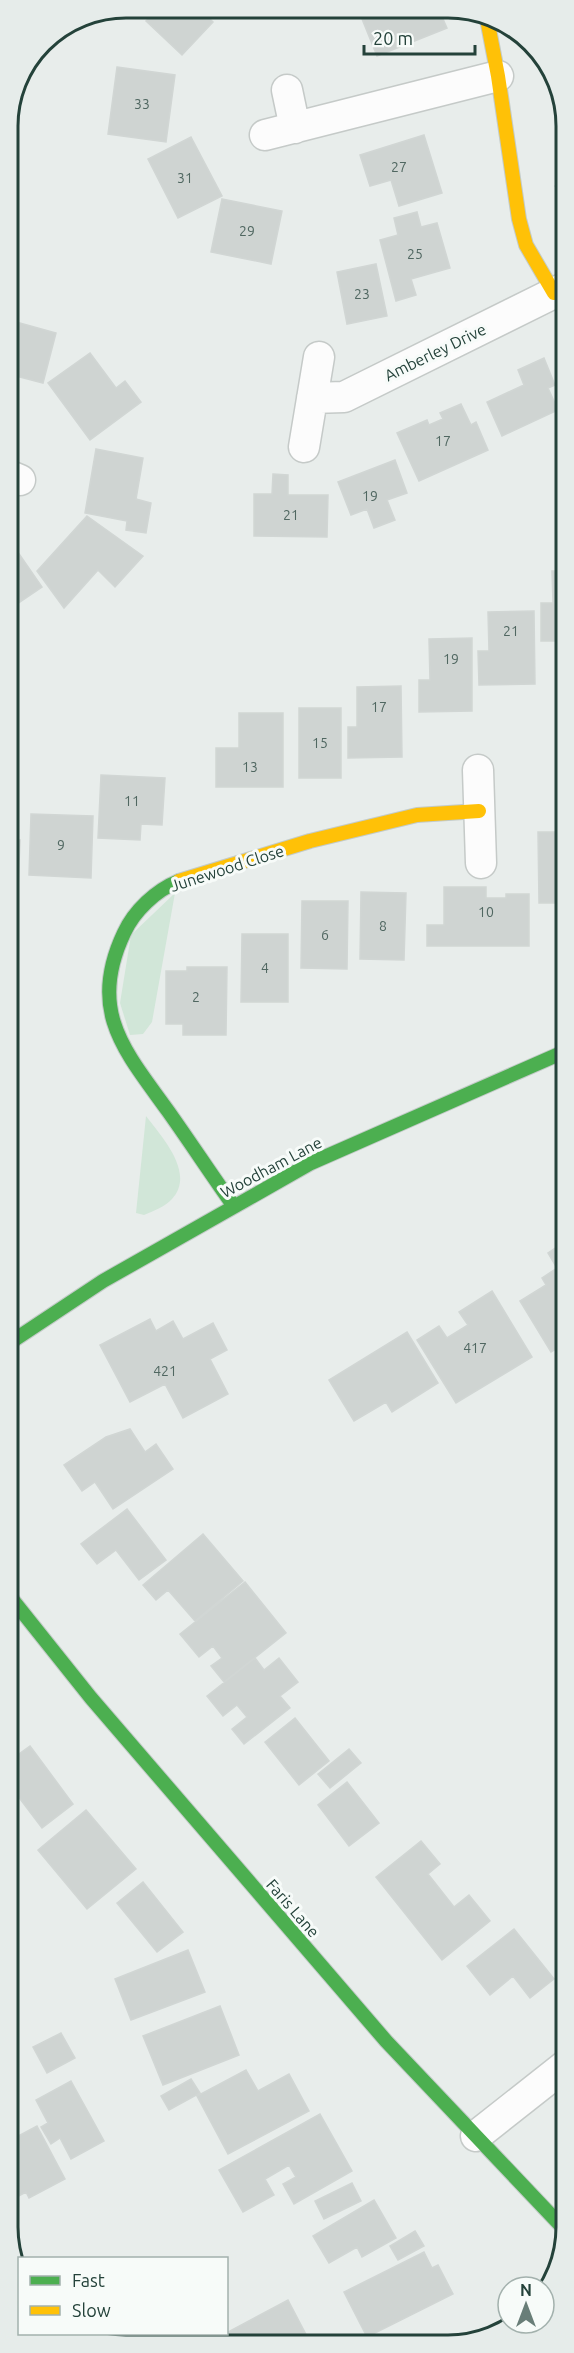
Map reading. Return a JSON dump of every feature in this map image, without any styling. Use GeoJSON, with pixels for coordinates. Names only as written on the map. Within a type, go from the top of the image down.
{"type":"FeatureCollection","features":[{"type":"Feature","properties":{"kind":"street","name":"Amberley Drive"},"geometry":{"type":"LineString","coordinates":[[488,26],[519,219],[526,245],[556,285]]}},
{"type":"Feature","properties":{"kind":"street"},"geometry":{"type":"LineString","coordinates":[[265,135],[498,76]]}},
{"type":"Feature","properties":{"kind":"street"},"geometry":{"type":"LineString","coordinates":[[287,90],[295,128]]}},
{"type":"Feature","properties":{"kind":"street","name":"Amberley Drive"},"geometry":{"type":"LineString","coordinates":[[312,398],[344,397],[556,292]]}},
{"type":"Feature","properties":{"kind":"street"},"geometry":{"type":"LineString","coordinates":[[304,447],[319,357]]}},
{"type":"Feature","properties":{"kind":"street"},"geometry":{"type":"LineString","coordinates":[[478,770],[481,863]]}},
{"type":"Feature","properties":{"kind":"street","name":"Junewood Close"},"geometry":{"type":"LineString","coordinates":[[233,1205],[143,1078],[118,1038],[110,1010],[110,972],[113,954],[135,913],[162,889],[176,882],[310,841],[417,815],[479,811]]}},
{"type":"Feature","properties":{"kind":"street","name":"Woodham Lane"},"geometry":{"type":"LineString","coordinates":[[18,1337],[103,1281],[233,1205],[311,1163],[556,1055]]}},
{"type":"Feature","properties":{"kind":"street","name":"Faris Lane"},"geometry":{"type":"LineString","coordinates":[[18,1607],[91,1698],[386,2041],[556,2220]]}},
{"type":"Feature","properties":{"kind":"street"},"geometry":{"type":"LineString","coordinates":[[476,2136],[556,2073]]}},
{"type":"Feature","properties":{"kind":"green space"},"geometry":{"type":"Polygon","coordinates":[[[175,893],[152,1022],[143,1034],[130,1035],[120,1003],[131,935],[175,893]]]}},
{"type":"Feature","properties":{"kind":"green space"},"geometry":{"type":"Polygon","coordinates":[[[146,1116],[174,1155],[180,1178],[178,1189],[172,1199],[162,1207],[144,1215],[136,1213],[146,1116]]]}},
{"type":"Feature","properties":{"kind":"building"},"geometry":{"type":"Polygon","coordinates":[[[149,18],[209,18],[213,22],[182,55],[146,21],[149,18]]]}},
{"type":"Feature","properties":{"kind":"building"},"geometry":{"type":"Polygon","coordinates":[[[362,18],[443,18],[447,28],[377,56],[362,18]]]}},
{"type":"Feature","properties":{"kind":"building"},"geometry":{"type":"Polygon","coordinates":[[[117,67],[175,75],[166,142],[108,134],[117,67]]]}},
{"type":"Feature","properties":{"kind":"building"},"geometry":{"type":"Polygon","coordinates":[[[424,135],[442,193],[399,206],[391,180],[370,186],[360,155],[424,135]]]}},
{"type":"Feature","properties":{"kind":"building"},"geometry":{"type":"Polygon","coordinates":[[[191,137],[222,196],[178,218],[148,159],[191,137]]]}},
{"type":"Feature","properties":{"kind":"building"},"geometry":{"type":"Polygon","coordinates":[[[222,199],[282,211],[271,264],[211,252],[222,199]]]}},
{"type":"Feature","properties":{"kind":"building"},"geometry":{"type":"Polygon","coordinates":[[[417,212],[421,227],[437,223],[450,268],[411,279],[416,295],[396,301],[380,240],[398,235],[394,218],[417,212]]]}},
{"type":"Feature","properties":{"kind":"building"},"geometry":{"type":"Polygon","coordinates":[[[376,264],[387,316],[347,324],[337,272],[376,264]]]}},
{"type":"Feature","properties":{"kind":"building"},"geometry":{"type":"Polygon","coordinates":[[[18,322],[56,333],[43,383],[18,377],[18,322]]]}},
{"type":"Feature","properties":{"kind":"building"},"geometry":{"type":"Polygon","coordinates":[[[90,353],[116,388],[125,381],[141,402],[90,440],[48,383],[90,353]]]}},
{"type":"Feature","properties":{"kind":"building"},"geometry":{"type":"Polygon","coordinates":[[[544,358],[555,385],[548,388],[556,411],[502,436],[487,402],[524,385],[518,370],[544,358]]]}},
{"type":"Feature","properties":{"kind":"building"},"geometry":{"type":"Polygon","coordinates":[[[461,404],[471,425],[476,422],[488,450],[419,481],[397,433],[427,420],[429,425],[443,419],[440,413],[461,404]]]}},
{"type":"Feature","properties":{"kind":"building"},"geometry":{"type":"Polygon","coordinates":[[[96,449],[143,458],[136,499],[151,503],[146,533],[126,530],[127,521],[85,513],[96,449]]]}},
{"type":"Feature","properties":{"kind":"building"},"geometry":{"type":"Polygon","coordinates":[[[395,460],[407,493],[387,500],[395,520],[374,528],[367,509],[351,515],[338,482],[395,460]]]}},
{"type":"Feature","properties":{"kind":"building"},"geometry":{"type":"Polygon","coordinates":[[[273,474],[288,475],[288,495],[328,495],[327,537],[254,536],[254,494],[272,494],[273,474]]]}},
{"type":"Feature","properties":{"kind":"building"},"geometry":{"type":"Polygon","coordinates":[[[87,516],[143,556],[115,587],[98,570],[64,608],[37,571],[87,516]]]}},
{"type":"Feature","properties":{"kind":"building"},"geometry":{"type":"Polygon","coordinates":[[[18,552],[42,587],[18,603],[18,552]]]}},
{"type":"Feature","properties":{"kind":"building"},"geometry":{"type":"Polygon","coordinates":[[[552,571],[556,571],[556,641],[541,641],[541,603],[553,603],[552,571]]]}},
{"type":"Feature","properties":{"kind":"building"},"geometry":{"type":"Polygon","coordinates":[[[534,611],[535,684],[479,685],[478,651],[489,651],[488,612],[534,611]]]}},
{"type":"Feature","properties":{"kind":"building"},"geometry":{"type":"Polygon","coordinates":[[[472,638],[472,711],[419,712],[419,680],[430,680],[429,639],[472,638]]]}},
{"type":"Feature","properties":{"kind":"building"},"geometry":{"type":"Polygon","coordinates":[[[401,686],[402,757],[348,758],[348,727],[357,727],[357,687],[401,686]]]}},
{"type":"Feature","properties":{"kind":"building"},"geometry":{"type":"Polygon","coordinates":[[[299,708],[341,708],[341,778],[299,778],[299,708]]]}},
{"type":"Feature","properties":{"kind":"building"},"geometry":{"type":"Polygon","coordinates":[[[239,713],[283,713],[283,787],[216,787],[216,748],[239,748],[239,713]]]}},
{"type":"Feature","properties":{"kind":"building"},"geometry":{"type":"Polygon","coordinates":[[[101,775],[165,778],[162,825],[141,824],[140,840],[98,838],[101,775]]]}},
{"type":"Feature","properties":{"kind":"building"},"geometry":{"type":"Polygon","coordinates":[[[31,814],[93,816],[91,878],[29,875],[31,814]]]}},
{"type":"Feature","properties":{"kind":"building"},"geometry":{"type":"Polygon","coordinates":[[[538,832],[556,832],[556,903],[539,903],[538,832]]]}},
{"type":"Feature","properties":{"kind":"building"},"geometry":{"type":"Polygon","coordinates":[[[18,840],[20,840],[18,889],[18,840]]]}},
{"type":"Feature","properties":{"kind":"building"},"geometry":{"type":"Polygon","coordinates":[[[444,887],[486,887],[486,898],[506,898],[506,894],[529,894],[529,946],[427,946],[427,925],[444,925],[444,887]]]}},
{"type":"Feature","properties":{"kind":"building"},"geometry":{"type":"Polygon","coordinates":[[[361,892],[406,893],[404,960],[360,959],[361,892]]]}},
{"type":"Feature","properties":{"kind":"building"},"geometry":{"type":"Polygon","coordinates":[[[302,901],[348,901],[347,969],[301,968],[302,901]]]}},
{"type":"Feature","properties":{"kind":"building"},"geometry":{"type":"Polygon","coordinates":[[[242,934],[288,934],[288,1002],[241,1002],[242,934]]]}},
{"type":"Feature","properties":{"kind":"building"},"geometry":{"type":"Polygon","coordinates":[[[187,967],[227,967],[226,1035],[183,1035],[183,1024],[166,1024],[166,971],[187,971],[187,967]]]}},
{"type":"Feature","properties":{"kind":"building"},"geometry":{"type":"Polygon","coordinates":[[[556,1248],[556,1266],[548,1253],[556,1248]]]}},
{"type":"Feature","properties":{"kind":"building"},"geometry":{"type":"Polygon","coordinates":[[[556,1269],[556,1349],[551,1352],[520,1301],[546,1285],[542,1278],[556,1269]]]}},
{"type":"Feature","properties":{"kind":"building"},"geometry":{"type":"Polygon","coordinates":[[[492,1291],[532,1357],[456,1403],[417,1340],[439,1326],[447,1338],[468,1325],[459,1312],[492,1291]]]}},
{"type":"Feature","properties":{"kind":"building"},"geometry":{"type":"Polygon","coordinates":[[[150,1319],[156,1331],[173,1321],[183,1339],[213,1323],[227,1350],[210,1359],[228,1394],[183,1418],[165,1384],[130,1402],[100,1345],[150,1319]]]}},
{"type":"Feature","properties":{"kind":"building"},"geometry":{"type":"Polygon","coordinates":[[[407,1332],[438,1383],[392,1412],[386,1402],[354,1421],[329,1380],[407,1332]]]}},
{"type":"Feature","properties":{"kind":"building"},"geometry":{"type":"Polygon","coordinates":[[[130,1429],[145,1452],[156,1444],[173,1469],[113,1509],[95,1482],[82,1491],[64,1465],[106,1437],[130,1429]]]}},
{"type":"Feature","properties":{"kind":"building"},"geometry":{"type":"Polygon","coordinates":[[[127,1509],[166,1560],[139,1580],[116,1550],[97,1564],[81,1544],[127,1509]]]}},
{"type":"Feature","properties":{"kind":"building"},"geometry":{"type":"Polygon","coordinates":[[[203,1534],[243,1581],[195,1621],[168,1590],[156,1600],[143,1585],[203,1534]]]}},
{"type":"Feature","properties":{"kind":"building"},"geometry":{"type":"Polygon","coordinates":[[[245,1582],[286,1633],[224,1682],[211,1666],[222,1658],[213,1646],[199,1657],[180,1634],[245,1582]]]}},
{"type":"Feature","properties":{"kind":"building"},"geometry":{"type":"Polygon","coordinates":[[[255,1658],[264,1670],[279,1658],[298,1682],[280,1696],[290,1708],[244,1744],[232,1729],[247,1717],[237,1705],[223,1716],[207,1696],[255,1658]]]}},
{"type":"Feature","properties":{"kind":"building"},"geometry":{"type":"Polygon","coordinates":[[[295,1718],[329,1761],[299,1785],[265,1742],[295,1718]]]}},
{"type":"Feature","properties":{"kind":"building"},"geometry":{"type":"Polygon","coordinates":[[[30,1746],[73,1804],[42,1828],[18,1796],[18,1755],[30,1746]]]}},
{"type":"Feature","properties":{"kind":"building"},"geometry":{"type":"Polygon","coordinates":[[[349,1749],[361,1763],[330,1788],[318,1774],[349,1749]]]}},
{"type":"Feature","properties":{"kind":"building"},"geometry":{"type":"Polygon","coordinates":[[[347,1782],[379,1823],[349,1846],[318,1805],[347,1782]]]}},
{"type":"Feature","properties":{"kind":"building"},"geometry":{"type":"Polygon","coordinates":[[[86,1810],[136,1869],[87,1909],[38,1850],[86,1810]]]}},
{"type":"Feature","properties":{"kind":"building"},"geometry":{"type":"Polygon","coordinates":[[[421,1841],[440,1864],[428,1874],[454,1907],[469,1895],[490,1921],[442,1960],[376,1877],[421,1841]]]}},
{"type":"Feature","properties":{"kind":"building"},"geometry":{"type":"Polygon","coordinates":[[[143,1882],[183,1932],[157,1952],[117,1903],[143,1882]]]}},
{"type":"Feature","properties":{"kind":"building"},"geometry":{"type":"Polygon","coordinates":[[[514,1929],[554,1979],[530,1998],[513,1976],[490,1995],[467,1966],[514,1929]]]}},
{"type":"Feature","properties":{"kind":"building"},"geometry":{"type":"Polygon","coordinates":[[[188,1950],[205,1992],[131,2020],[115,1979],[188,1950]]]}},
{"type":"Feature","properties":{"kind":"building"},"geometry":{"type":"Polygon","coordinates":[[[220,2006],[239,2055],[163,2085],[143,2036],[220,2006]]]}},
{"type":"Feature","properties":{"kind":"building"},"geometry":{"type":"Polygon","coordinates":[[[61,2033],[75,2058],[47,2073],[33,2047],[61,2033]]]}},
{"type":"Feature","properties":{"kind":"building"},"geometry":{"type":"Polygon","coordinates":[[[246,2070],[258,2091],[289,2074],[309,2111],[228,2154],[197,2096],[246,2070]]]}},
{"type":"Feature","properties":{"kind":"building"},"geometry":{"type":"Polygon","coordinates":[[[191,2079],[200,2093],[169,2110],[161,2096],[191,2079]]]}},
{"type":"Feature","properties":{"kind":"building"},"geometry":{"type":"Polygon","coordinates":[[[71,2081],[104,2141],[71,2159],[60,2138],[51,2144],[41,2127],[48,2123],[36,2100],[71,2081]]]}},
{"type":"Feature","properties":{"kind":"building"},"geometry":{"type":"Polygon","coordinates":[[[320,2114],[352,2171],[294,2204],[283,2184],[296,2177],[289,2165],[265,2179],[274,2195],[243,2212],[219,2170],[320,2114]]]}},
{"type":"Feature","properties":{"kind":"building"},"geometry":{"type":"Polygon","coordinates":[[[37,2126],[65,2179],[29,2198],[26,2192],[18,2196],[18,2136],[37,2126]]]}},
{"type":"Feature","properties":{"kind":"building"},"geometry":{"type":"Polygon","coordinates":[[[352,2183],[361,2201],[324,2219],[315,2201],[352,2183]]]}},
{"type":"Feature","properties":{"kind":"building"},"geometry":{"type":"Polygon","coordinates":[[[374,2200],[396,2238],[362,2257],[357,2247],[329,2263],[313,2236],[374,2200]]]}},
{"type":"Feature","properties":{"kind":"building"},"geometry":{"type":"Polygon","coordinates":[[[415,2231],[424,2246],[398,2260],[390,2246],[415,2231]]]}},
{"type":"Feature","properties":{"kind":"building"},"geometry":{"type":"Polygon","coordinates":[[[424,2252],[432,2268],[438,2265],[453,2294],[371,2335],[366,2335],[344,2292],[424,2252]]]}},
{"type":"Feature","properties":{"kind":"building"},"geometry":{"type":"Polygon","coordinates":[[[288,2300],[306,2335],[230,2335],[228,2332],[288,2300]]]}},
{"type":"Feature","properties":{"kind":"traffic: fast"},"geometry":{"type":"LineString","coordinates":[[179,881],[154,896],[128,925],[114,961],[109,985],[110,1008],[125,1049],[233,1205]]}},
{"type":"Feature","properties":{"kind":"traffic: fast"},"geometry":{"type":"LineString","coordinates":[[18,1337],[103,1281],[311,1163],[556,1055]]}},
{"type":"Feature","properties":{"kind":"traffic: fast"},"geometry":{"type":"LineString","coordinates":[[18,1607],[91,1698],[386,2041],[556,2220]]}},
{"type":"Feature","properties":{"kind":"traffic: slow"},"geometry":{"type":"LineString","coordinates":[[488,26],[519,219],[526,245],[554,293]]}},
{"type":"Feature","properties":{"kind":"traffic: slow"},"geometry":{"type":"LineString","coordinates":[[179,881],[310,841],[417,815],[479,811]]}}]}
